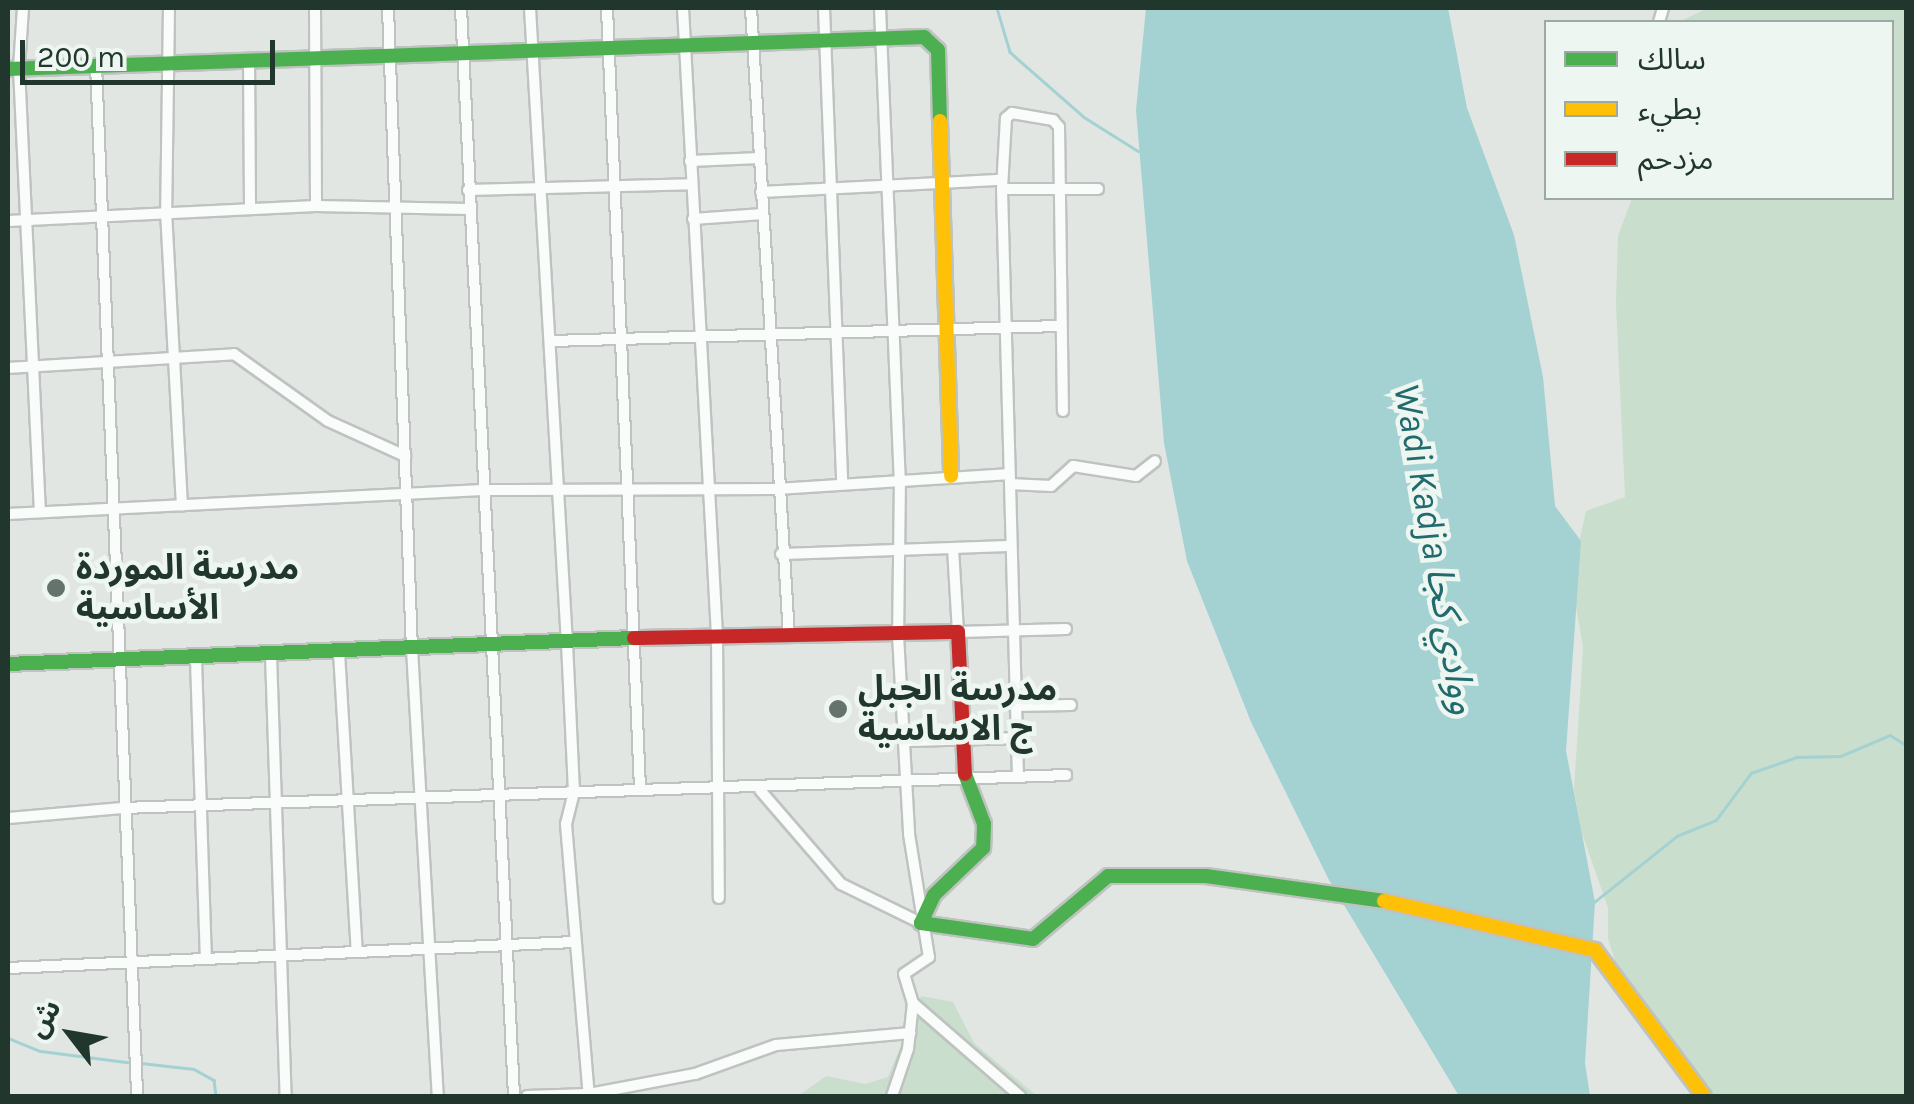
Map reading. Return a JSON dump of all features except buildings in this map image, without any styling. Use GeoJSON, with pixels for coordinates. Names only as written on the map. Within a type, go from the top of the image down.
{"type":"FeatureCollection","features":[{"type":"Feature","properties":{"kind":"main road"},"geometry":{"type":"LineString","coordinates":[[13,68],[170,60],[390,60],[530,49],[924,37],[936,44],[949,331],[951,476]]}},
{"type":"Feature","properties":{"kind":"main road"},"geometry":{"type":"LineString","coordinates":[[8,664],[196,660],[717,635],[789,638],[958,632],[965,778],[984,824],[983,848],[934,896],[921,923],[1033,939],[1108,876],[1206,876],[1323,888],[1490,923],[1595,950],[1704,1096]]}},
{"type":"Feature","properties":{"kind":"street"},"geometry":{"type":"LineString","coordinates":[[23,8],[13,68],[40,512]]}},
{"type":"Feature","properties":{"kind":"street"},"geometry":{"type":"LineString","coordinates":[[169,8],[166,211],[182,506]]}},
{"type":"Feature","properties":{"kind":"street"},"geometry":{"type":"LineString","coordinates":[[315,8],[319,60],[316,206]]}},
{"type":"Feature","properties":{"kind":"street"},"geometry":{"type":"LineString","coordinates":[[388,8],[412,649],[438,1096]]}},
{"type":"Feature","properties":{"kind":"street"},"geometry":{"type":"LineString","coordinates":[[461,8],[514,1096]]}},
{"type":"Feature","properties":{"kind":"street"},"geometry":{"type":"LineString","coordinates":[[530,8],[537,190],[551,341],[568,643],[574,792],[566,824],[589,1095]]}},
{"type":"Feature","properties":{"kind":"street"},"geometry":{"type":"LineString","coordinates":[[607,8],[623,486],[640,789]]}},
{"type":"Feature","properties":{"kind":"street"},"geometry":{"type":"LineString","coordinates":[[683,8],[717,635],[719,898]]}},
{"type":"Feature","properties":{"kind":"street"},"geometry":{"type":"LineString","coordinates":[[751,8],[789,638]]}},
{"type":"Feature","properties":{"kind":"street"},"geometry":{"type":"LineString","coordinates":[[824,8],[836,189],[842,482]]}},
{"type":"Feature","properties":{"kind":"street"},"geometry":{"type":"LineString","coordinates":[[880,8],[900,478],[896,549],[898,635],[906,780],[921,923],[929,957],[904,974],[913,1003],[910,1033],[892,1096]]}},
{"type":"Feature","properties":{"kind":"street"},"geometry":{"type":"LineString","coordinates":[[249,60],[250,208]]}},
{"type":"Feature","properties":{"kind":"street"},"geometry":{"type":"LineString","coordinates":[[96,64],[137,1096]]}},
{"type":"Feature","properties":{"kind":"street"},"geometry":{"type":"LineString","coordinates":[[1018,776],[1010,630],[1002,184],[1006,118],[1012,114],[1058,123],[1063,412]]}},
{"type":"Feature","properties":{"kind":"street"},"geometry":{"type":"LineString","coordinates":[[690,162],[760,158]]}},
{"type":"Feature","properties":{"kind":"street"},"geometry":{"type":"LineString","coordinates":[[468,190],[691,184]]}},
{"type":"Feature","properties":{"kind":"street"},"geometry":{"type":"LineString","coordinates":[[761,192],[943,184],[1098,189]]}},
{"type":"Feature","properties":{"kind":"street"},"geometry":{"type":"LineString","coordinates":[[8,221],[101,213],[316,206],[469,209]]}},
{"type":"Feature","properties":{"kind":"street"},"geometry":{"type":"LineString","coordinates":[[693,218],[762,214]]}},
{"type":"Feature","properties":{"kind":"street"},"geometry":{"type":"LineString","coordinates":[[551,341],[893,334],[1059,326]]}},
{"type":"Feature","properties":{"kind":"street"},"geometry":{"type":"LineString","coordinates":[[8,368],[234,354],[328,421],[405,456]]}},
{"type":"Feature","properties":{"kind":"street"},"geometry":{"type":"LineString","coordinates":[[8,514],[406,497],[482,490],[623,486],[778,489],[951,476],[1051,486],[1073,466],[1136,476],[1155,461]]}},
{"type":"Feature","properties":{"kind":"street"},"geometry":{"type":"LineString","coordinates":[[781,554],[1010,546]]}},
{"type":"Feature","properties":{"kind":"street"},"geometry":{"type":"LineString","coordinates":[[954,548],[958,632],[1066,629]]}},
{"type":"Feature","properties":{"kind":"street"},"geometry":{"type":"LineString","coordinates":[[340,652],[357,952]]}},
{"type":"Feature","properties":{"kind":"street"},"geometry":{"type":"LineString","coordinates":[[271,656],[286,1096]]}},
{"type":"Feature","properties":{"kind":"street"},"geometry":{"type":"LineString","coordinates":[[196,660],[206,958]]}},
{"type":"Feature","properties":{"kind":"street"},"geometry":{"type":"LineString","coordinates":[[1014,706],[1072,704]]}},
{"type":"Feature","properties":{"kind":"street"},"geometry":{"type":"LineString","coordinates":[[904,741],[1016,738]]}},
{"type":"Feature","properties":{"kind":"street"},"geometry":{"type":"LineString","coordinates":[[8,818],[123,808],[350,804],[718,786],[760,790],[1066,775]]}},
{"type":"Feature","properties":{"kind":"street"},"geometry":{"type":"LineString","coordinates":[[760,790],[841,884],[921,923]]}},
{"type":"Feature","properties":{"kind":"street"},"geometry":{"type":"LineString","coordinates":[[8,968],[574,942]]}},
{"type":"Feature","properties":{"kind":"street"},"geometry":{"type":"LineString","coordinates":[[913,1003],[1020,1096]]}},
{"type":"Feature","properties":{"kind":"street"},"geometry":{"type":"LineString","coordinates":[[527,1096],[589,1095],[695,1074],[776,1045],[910,1033]]}},
{"type":"Feature","properties":{"kind":"green space"},"geometry":{"type":"Polygon","coordinates":[[[1708,8],[1906,8],[1906,1096],[1704,1096],[1621,979],[1608,939],[1608,908],[1581,830],[1574,790],[1583,647],[1571,579],[1586,511],[1625,497],[1616,304],[1618,236],[1631,200],[1894,200],[1894,20],[1683,20],[1708,8]]]}},
{"type":"Feature","properties":{"kind":"green space"},"geometry":{"type":"Polygon","coordinates":[[[921,996],[953,1002],[974,1043],[1037,1096],[798,1096],[826,1076],[865,1084],[888,1077],[921,996]]]}},
{"type":"Feature","properties":{"kind":"water","name":"Wadi Kadja ووادي كجا"},"geometry":{"type":"Polygon","coordinates":[[[1146,8],[1448,8],[1467,108],[1514,235],[1543,377],[1555,506],[1581,541],[1566,751],[1595,902],[1585,1063],[1590,1096],[1459,1096],[1329,880],[1251,722],[1187,561],[1164,443],[1136,110],[1146,8]]]}},
{"type":"Feature","properties":{"kind":"waterway"},"geometry":{"type":"LineString","coordinates":[[997,8],[1010,52],[1084,117],[1138,151]]}},
{"type":"Feature","properties":{"kind":"waterway"},"geometry":{"type":"LineString","coordinates":[[1593,903],[1677,836],[1716,820],[1751,773],[1797,757],[1841,756],[1890,735],[1906,745]]}},
{"type":"Feature","properties":{"kind":"waterway"},"geometry":{"type":"LineString","coordinates":[[8,1038],[41,1051],[133,1063]]}},
{"type":"Feature","properties":{"kind":"waterway"},"geometry":{"type":"LineString","coordinates":[[141,1063],[194,1069],[214,1080],[216,1096]]}},
{"type":"Feature","properties":{"kind":"traffic: fast"},"geometry":{"type":"LineString","coordinates":[[8,69],[924,37],[938,50],[940,121]]}},
{"type":"Feature","properties":{"kind":"traffic: fast"},"geometry":{"type":"LineString","coordinates":[[8,664],[634,638]]}},
{"type":"Feature","properties":{"kind":"traffic: fast"},"geometry":{"type":"LineString","coordinates":[[965,774],[984,824],[983,848],[934,895],[921,923],[1033,939],[1108,876],[1206,876],[1384,901]]}},
{"type":"Feature","properties":{"kind":"traffic: slow"},"geometry":{"type":"LineString","coordinates":[[940,121],[951,476]]}},
{"type":"Feature","properties":{"kind":"traffic: slow"},"geometry":{"type":"LineString","coordinates":[[1384,901],[1595,950],[1704,1096]]}},
{"type":"Feature","properties":{"kind":"traffic: jam"},"geometry":{"type":"LineString","coordinates":[[634,638],[958,632],[965,774]]}},
{"type":"Feature","properties":{"kind":"place","name":"مدرسة الموردة الأساسية"},"geometry":{"type":"Point","coordinates":[56,588]}},
{"type":"Feature","properties":{"kind":"place","name":"مدرسة الجبل ج الاساسية"},"geometry":{"type":"Point","coordinates":[838,709]}}]}
